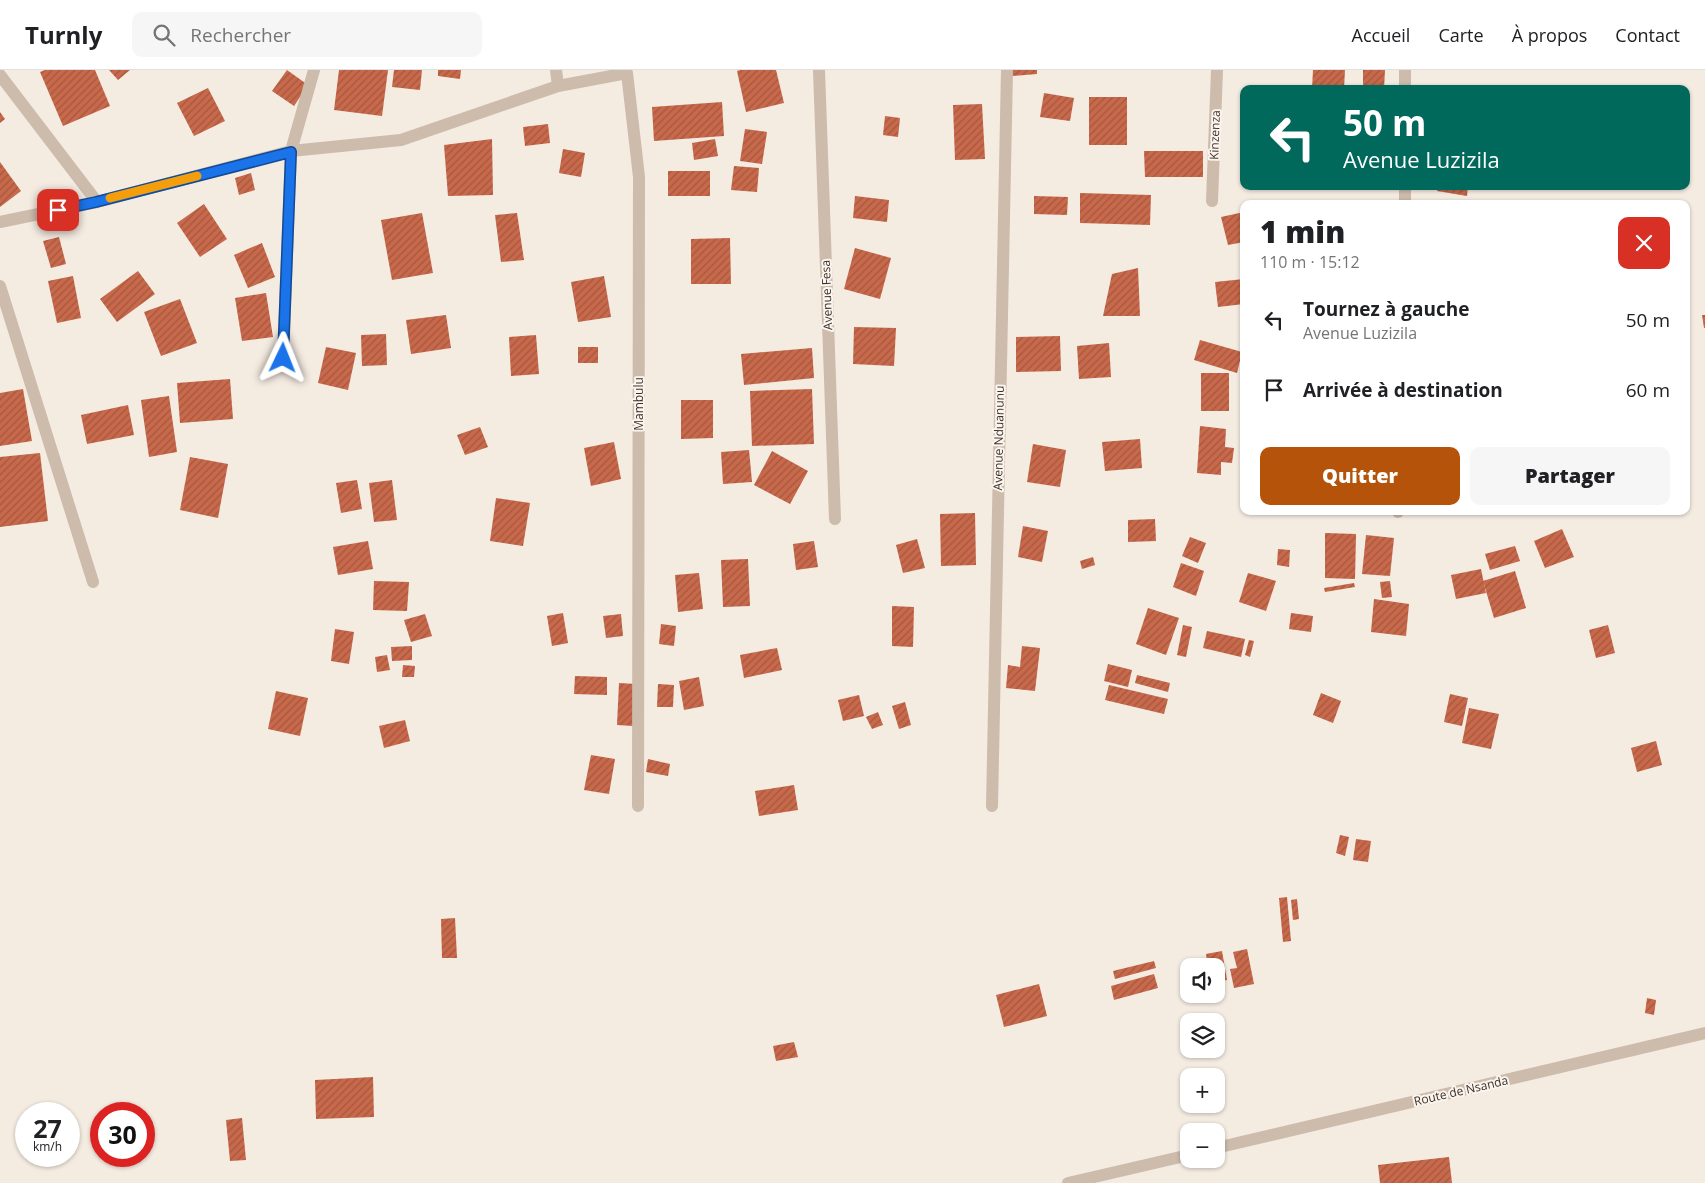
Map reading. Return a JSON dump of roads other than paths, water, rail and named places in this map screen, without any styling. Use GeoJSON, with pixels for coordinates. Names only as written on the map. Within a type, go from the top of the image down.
{"type":"FeatureCollection","features":[{"type":"Feature","properties":{"kind":"street"},"geometry":{"type":"LineString","coordinates":[[283,358],[291,152],[314,70]]}},
{"type":"Feature","properties":{"kind":"street"},"geometry":{"type":"LineString","coordinates":[[556,70],[558,86]]}},
{"type":"Feature","properties":{"kind":"street","name":"Avenue Fesa"},"geometry":{"type":"LineString","coordinates":[[819,70],[835,519]]}},
{"type":"Feature","properties":{"kind":"street","name":"Avenue Nduanunu"},"geometry":{"type":"LineString","coordinates":[[992,806],[1007,70]]}},
{"type":"Feature","properties":{"kind":"street","name":"Kinzenza"},"geometry":{"type":"LineString","coordinates":[[1212,201],[1218,70]]}},
{"type":"Feature","properties":{"kind":"street"},"geometry":{"type":"LineString","coordinates":[[1405,85],[1406,70]]}},
{"type":"Feature","properties":{"kind":"street","name":"Mambulu"},"geometry":{"type":"LineString","coordinates":[[0,222],[96,202],[291,152],[402,140],[558,86],[627,72],[639,177],[638,806]]}},
{"type":"Feature","properties":{"kind":"street"},"geometry":{"type":"LineString","coordinates":[[0,75],[96,202]]}},
{"type":"Feature","properties":{"kind":"street"},"geometry":{"type":"LineString","coordinates":[[0,286],[93,582]]}},
{"type":"Feature","properties":{"kind":"street","name":"Route de Nsanda"},"geometry":{"type":"LineString","coordinates":[[1225,1146],[1705,1033]]}},
{"type":"Feature","properties":{"kind":"street"},"geometry":{"type":"LineString","coordinates":[[1068,1183],[1180,1156]]}}]}
